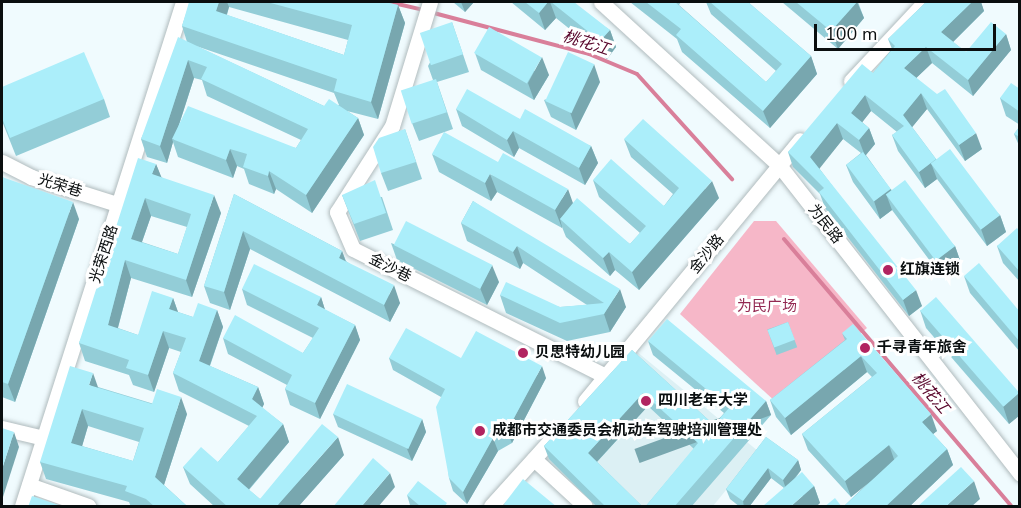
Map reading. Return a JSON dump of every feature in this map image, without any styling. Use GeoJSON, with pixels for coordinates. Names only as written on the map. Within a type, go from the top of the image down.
{"type":"FeatureCollection","features":[{"type":"Feature","properties":{"kind":"street","name":"光荣西路"},"geometry":{"type":"LineString","coordinates":[[22,507],[183,2]]}},
{"type":"Feature","properties":{"kind":"street","name":"金沙巷"},"geometry":{"type":"LineString","coordinates":[[430,2],[392,126],[337,212],[353,249],[607,377]]}},
{"type":"Feature","properties":{"kind":"street","name":"为民路"},"geometry":{"type":"LineString","coordinates":[[601,2],[778,165],[1020,474]]}},
{"type":"Feature","properties":{"kind":"street"},"geometry":{"type":"LineString","coordinates":[[840,94],[925,2]]}},
{"type":"Feature","properties":{"kind":"street","name":"金沙路"},"geometry":{"type":"LineString","coordinates":[[491,507],[607,377],[778,165],[809,130]]}},
{"type":"Feature","properties":{"kind":"street","name":"光荣巷"},"geometry":{"type":"LineString","coordinates":[[2,162],[120,205]]}},
{"type":"Feature","properties":{"kind":"street"},"geometry":{"type":"LineString","coordinates":[[2,428],[44,438]]}},
{"type":"Feature","properties":{"kind":"street"},"geometry":{"type":"LineString","coordinates":[[534,459],[585,507]]}},
{"type":"Feature","properties":{"kind":"street"},"geometry":{"type":"LineString","coordinates":[[29,485],[88,507]]}},
{"type":"Feature","properties":{"kind":"shaded area","name":"四川老年大学"},"geometry":{"type":"Polygon","coordinates":[[[636,351],[758,451],[713,506],[598,506],[544,463],[636,351]]]}},
{"type":"Feature","properties":{"kind":"green space","name":"为民广场"},"geometry":{"type":"Polygon","coordinates":[[[754,221],[776,221],[867,328],[778,404],[680,314],[754,221]]]}},
{"type":"Feature","properties":{"kind":"building"},"geometry":{"type":"Polygon","coordinates":[[[189,2],[219,2],[216,11],[344,55],[352,25],[267,2],[385,2],[398,5],[371,102],[334,91],[337,79],[182,26],[189,2]]]}},
{"type":"Feature","properties":{"kind":"building"},"geometry":{"type":"Polygon","coordinates":[[[525,2],[548,2],[539,13],[525,2]]]}},
{"type":"Feature","properties":{"kind":"building"},"geometry":{"type":"Polygon","coordinates":[[[551,2],[574,2],[610,30],[600,41],[551,2]]]}},
{"type":"Feature","properties":{"kind":"building"},"geometry":{"type":"Polygon","coordinates":[[[646,2],[675,2],[766,82],[782,64],[710,2],[748,2],[811,56],[763,111],[676,35],[681,29],[646,2]]]}},
{"type":"Feature","properties":{"kind":"building"},"geometry":{"type":"Polygon","coordinates":[[[796,2],[857,2],[831,31],[796,2]]]}},
{"type":"Feature","properties":{"kind":"building"},"geometry":{"type":"Polygon","coordinates":[[[926,2],[972,2],[941,32],[966,52],[991,22],[1006,34],[968,80],[926,47],[904,68],[937,94],[945,89],[976,133],[959,145],[921,93],[903,115],[936,159],[919,172],[892,135],[904,126],[865,95],[851,113],[869,128],[859,140],[837,123],[810,157],[916,290],[903,300],[819,192],[824,188],[788,152],[862,64],[873,73],[895,46],[888,39],[926,2]]]}},
{"type":"Feature","properties":{"kind":"building"},"geometry":{"type":"Polygon","coordinates":[[[452,22],[463,54],[431,65],[420,33],[452,22]]]}},
{"type":"Feature","properties":{"kind":"building"},"geometry":{"type":"Polygon","coordinates":[[[489,27],[542,57],[527,83],[474,53],[489,27]]]}},
{"type":"Feature","properties":{"kind":"building"},"geometry":{"type":"Polygon","coordinates":[[[178,37],[324,106],[329,99],[358,118],[306,195],[269,171],[268,176],[243,167],[247,154],[230,149],[226,160],[172,139],[188,106],[296,148],[308,129],[201,79],[207,67],[188,60],[160,146],[141,139],[178,37]]]}},
{"type":"Feature","properties":{"kind":"building"},"geometry":{"type":"Polygon","coordinates":[[[84,52],[104,99],[10,138],[2,118],[2,87],[84,52]]]}},
{"type":"Feature","properties":{"kind":"building"},"geometry":{"type":"Polygon","coordinates":[[[568,52],[594,64],[571,113],[545,101],[568,52]]]}},
{"type":"Feature","properties":{"kind":"building"},"geometry":{"type":"Polygon","coordinates":[[[436,79],[447,112],[412,124],[401,90],[436,79]]]}},
{"type":"Feature","properties":{"kind":"building"},"geometry":{"type":"Polygon","coordinates":[[[1011,83],[1020,89],[1020,112],[1000,98],[1011,83]]]}},
{"type":"Feature","properties":{"kind":"building"},"geometry":{"type":"Polygon","coordinates":[[[467,89],[520,119],[525,109],[591,146],[579,168],[513,131],[507,140],[456,109],[467,89]]]}},
{"type":"Feature","properties":{"kind":"building"},"geometry":{"type":"Polygon","coordinates":[[[643,119],[712,181],[632,272],[609,252],[603,258],[560,219],[577,198],[630,244],[646,226],[593,180],[611,159],[664,206],[679,188],[624,139],[643,119]]]}},
{"type":"Feature","properties":{"kind":"building"},"geometry":{"type":"Polygon","coordinates":[[[1020,126],[1020,137],[1014,134],[1020,126]]]}},
{"type":"Feature","properties":{"kind":"building"},"geometry":{"type":"Polygon","coordinates":[[[405,129],[416,162],[381,173],[373,147],[379,138],[405,129]]]}},
{"type":"Feature","properties":{"kind":"building"},"geometry":{"type":"Polygon","coordinates":[[[444,132],[498,162],[503,153],[568,189],[555,210],[490,174],[485,183],[432,154],[444,132]]]}},
{"type":"Feature","properties":{"kind":"building"},"geometry":{"type":"Polygon","coordinates":[[[950,149],[1000,215],[981,230],[931,163],[950,149]]]}},
{"type":"Feature","properties":{"kind":"building"},"geometry":{"type":"Polygon","coordinates":[[[863,152],[891,189],[874,201],[846,165],[863,152]]]}},
{"type":"Feature","properties":{"kind":"building"},"geometry":{"type":"Polygon","coordinates":[[[138,158],[156,164],[152,174],[214,195],[186,280],[125,260],[108,325],[138,335],[152,291],[173,298],[169,309],[193,317],[198,303],[217,310],[199,361],[258,387],[252,399],[283,424],[237,479],[260,499],[322,424],[338,437],[276,507],[228,507],[183,467],[201,447],[218,462],[257,416],[173,373],[186,338],[163,331],[148,375],[126,368],[129,360],[79,343],[138,158]],[[145,198],[131,239],[178,254],[191,214],[145,198]]]}},
{"type":"Feature","properties":{"kind":"building"},"geometry":{"type":"Polygon","coordinates":[[[2,177],[73,202],[8,384],[2,382],[2,177]]]}},
{"type":"Feature","properties":{"kind":"building"},"geometry":{"type":"Polygon","coordinates":[[[375,180],[386,213],[354,224],[342,195],[375,180]]]}},
{"type":"Feature","properties":{"kind":"building"},"geometry":{"type":"Polygon","coordinates":[[[905,180],[955,246],[936,261],[886,194],[905,180]]]}},
{"type":"Feature","properties":{"kind":"building"},"geometry":{"type":"Polygon","coordinates":[[[234,194],[342,251],[339,258],[394,285],[384,305],[243,231],[224,292],[204,286],[234,194]]]}},
{"type":"Feature","properties":{"kind":"building"},"geometry":{"type":"Polygon","coordinates":[[[473,201],[620,289],[604,314],[560,323],[500,295],[506,282],[560,307],[604,303],[517,246],[513,252],[461,223],[473,201]]]}},
{"type":"Feature","properties":{"kind":"building"},"geometry":{"type":"Polygon","coordinates":[[[406,221],[492,265],[480,289],[394,245],[406,221]]]}},
{"type":"Feature","properties":{"kind":"building"},"geometry":{"type":"Polygon","coordinates":[[[1017,228],[1020,232],[1020,272],[997,246],[1017,228]]]}},
{"type":"Feature","properties":{"kind":"building"},"geometry":{"type":"Polygon","coordinates":[[[979,263],[1020,312],[1020,342],[964,276],[979,263]]]}},
{"type":"Feature","properties":{"kind":"building"},"geometry":{"type":"Polygon","coordinates":[[[254,264],[321,297],[317,305],[355,325],[315,403],[285,389],[292,375],[223,338],[235,315],[303,353],[319,328],[242,289],[254,264]]]}},
{"type":"Feature","properties":{"kind":"building"},"geometry":{"type":"Polygon","coordinates":[[[936,297],[1019,393],[1003,407],[920,311],[936,297]]]}},
{"type":"Feature","properties":{"kind":"building"},"geometry":{"type":"Polygon","coordinates":[[[667,319],[766,401],[674,507],[645,507],[698,443],[643,393],[588,453],[643,507],[606,507],[544,446],[632,350],[714,425],[729,408],[648,341],[667,319]]]}},
{"type":"Feature","properties":{"kind":"building"},"geometry":{"type":"Polygon","coordinates":[[[788,322],[795,340],[774,348],[767,330],[788,322]]]}},
{"type":"Feature","properties":{"kind":"building"},"geometry":{"type":"Polygon","coordinates":[[[853,324],[931,414],[922,422],[947,449],[885,507],[843,507],[898,456],[889,445],[845,481],[802,434],[877,373],[861,356],[785,418],[770,400],[847,339],[842,333],[853,324]]]}},
{"type":"Feature","properties":{"kind":"building","name":"成都市交通委员会机动车驾驶培训管理处"},"geometry":{"type":"Polygon","coordinates":[[[406,328],[461,358],[476,331],[542,366],[507,431],[493,438],[463,492],[449,478],[436,407],[445,389],[389,358],[406,328]]]}},
{"type":"Feature","properties":{"kind":"building"},"geometry":{"type":"Polygon","coordinates":[[[70,366],[93,373],[89,385],[152,404],[157,389],[181,397],[155,477],[188,507],[155,507],[146,499],[125,491],[127,486],[40,462],[70,366]],[[82,409],[71,443],[133,461],[144,428],[82,409]]]}},
{"type":"Feature","properties":{"kind":"building"},"geometry":{"type":"Polygon","coordinates":[[[347,384],[422,419],[408,449],[333,414],[347,384]]]}},
{"type":"Feature","properties":{"kind":"building"},"geometry":{"type":"Polygon","coordinates":[[[2,428],[14,432],[2,469],[2,428]]]}},
{"type":"Feature","properties":{"kind":"building"},"geometry":{"type":"Polygon","coordinates":[[[766,437],[798,460],[783,480],[768,468],[743,501],[726,489],[766,437]]]}},
{"type":"Feature","properties":{"kind":"building"},"geometry":{"type":"Polygon","coordinates":[[[373,458],[390,473],[361,507],[333,507],[373,458]]]}},
{"type":"Feature","properties":{"kind":"building"},"geometry":{"type":"Polygon","coordinates":[[[961,467],[974,481],[945,507],[917,507],[961,467]]]}},
{"type":"Feature","properties":{"kind":"building"},"geometry":{"type":"Polygon","coordinates":[[[802,472],[814,486],[790,507],[763,507],[763,506],[802,472]]]}},
{"type":"Feature","properties":{"kind":"building"},"geometry":{"type":"Polygon","coordinates":[[[523,479],[557,507],[507,507],[504,504],[523,479]]]}},
{"type":"Feature","properties":{"kind":"building"},"geometry":{"type":"Polygon","coordinates":[[[418,481],[447,503],[444,507],[420,507],[407,495],[418,481]]]}},
{"type":"Feature","properties":{"kind":"building"},"geometry":{"type":"Polygon","coordinates":[[[32,496],[64,507],[28,507],[32,496]]]}},
{"type":"Feature","properties":{"kind":"building"},"geometry":{"type":"Polygon","coordinates":[[[835,498],[842,507],[824,507],[835,498]]]}},
{"type":"Feature","properties":{"kind":"waterway","name":"桃花江"},"geometry":{"type":"LineString","coordinates":[[389,2],[423,10]]}},
{"type":"Feature","properties":{"kind":"waterway","name":"桃花江"},"geometry":{"type":"LineString","coordinates":[[430,12],[589,54],[637,74],[732,179]]}},
{"type":"Feature","properties":{"kind":"waterway","name":"桃花江"},"geometry":{"type":"LineString","coordinates":[[784,239],[1011,506]]}},
{"type":"Feature","properties":{"kind":"place","name":"红旗连锁"},"geometry":{"type":"Point","coordinates":[888,270]}},
{"type":"Feature","properties":{"kind":"place","name":"千寻青年旅舍"},"geometry":{"type":"Point","coordinates":[865,348]}},
{"type":"Feature","properties":{"kind":"place","name":"贝思特幼儿园"},"geometry":{"type":"Point","coordinates":[523,353]}},
{"type":"Feature","properties":{"kind":"place","name":"四川老年大学"},"geometry":{"type":"Point","coordinates":[646,401]}},
{"type":"Feature","properties":{"kind":"place","name":"成都市交通委员会机动车驾驶培训管理处"},"geometry":{"type":"Point","coordinates":[480,431]}}]}
